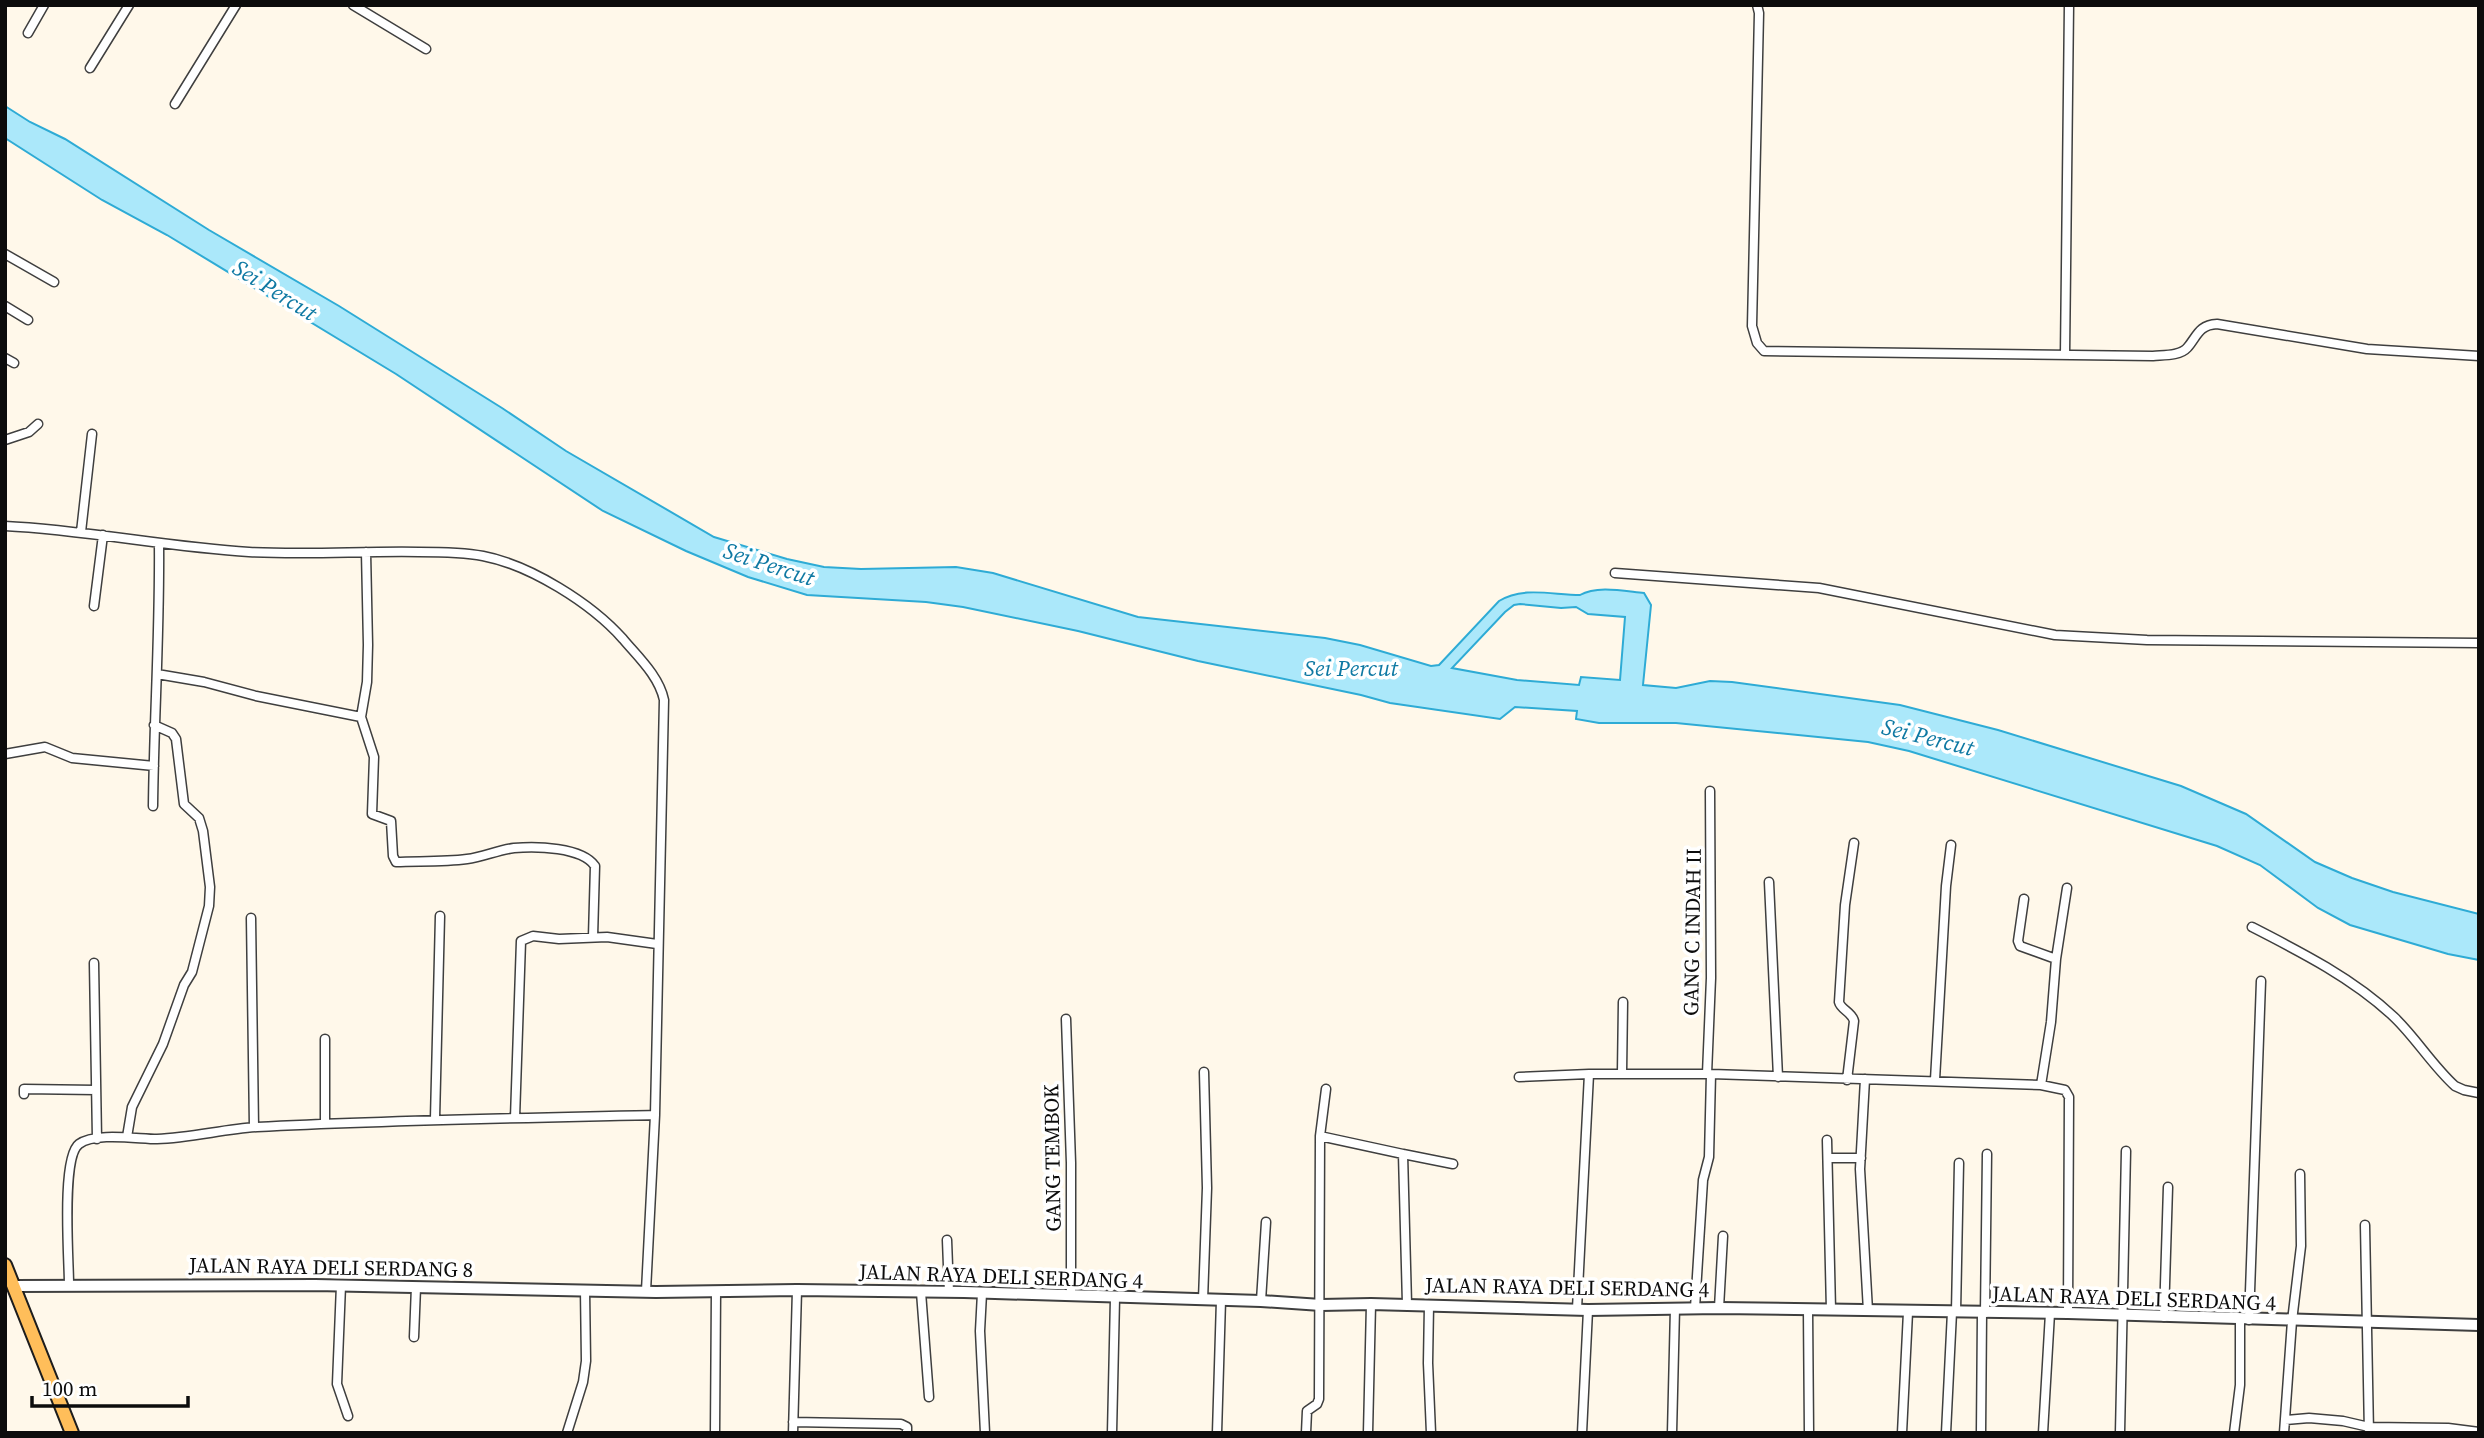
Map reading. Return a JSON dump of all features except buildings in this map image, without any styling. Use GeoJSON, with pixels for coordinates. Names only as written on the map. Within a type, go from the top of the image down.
{"type":"FeatureCollection","features":[{"type":"Feature","properties":{"kind":"main road"},"geometry":{"type":"LineString","coordinates":[[5,1265],[72,1433]]}},
{"type":"Feature","properties":{"kind":"street"},"geometry":{"type":"LineString","coordinates":[[28,33],[44,5]]}},
{"type":"Feature","properties":{"kind":"street"},"geometry":{"type":"LineString","coordinates":[[90,68],[129,5]]}},
{"type":"Feature","properties":{"kind":"street"},"geometry":{"type":"LineString","coordinates":[[175,104],[236,5]]}},
{"type":"Feature","properties":{"kind":"street"},"geometry":{"type":"LineString","coordinates":[[353,5],[426,48]]}},
{"type":"Feature","properties":{"kind":"street"},"geometry":{"type":"LineString","coordinates":[[1757,5],[1759,13],[1752,326],[1757,343],[1764,352],[2153,356],[2177,354],[2186,350],[2195,334],[2202,328],[2208,324],[2217,324],[2367,349],[2479,356]]}},
{"type":"Feature","properties":{"kind":"street"},"geometry":{"type":"LineString","coordinates":[[2065,355],[2069,5]]}},
{"type":"Feature","properties":{"kind":"street"},"geometry":{"type":"LineString","coordinates":[[5,254],[54,282]]}},
{"type":"Feature","properties":{"kind":"street"},"geometry":{"type":"LineString","coordinates":[[5,306],[28,320]]}},
{"type":"Feature","properties":{"kind":"street"},"geometry":{"type":"LineString","coordinates":[[5,358],[14,363]]}},
{"type":"Feature","properties":{"kind":"street"},"geometry":{"type":"LineString","coordinates":[[5,440],[29,432],[38,424]]}},
{"type":"Feature","properties":{"kind":"street"},"geometry":{"type":"LineString","coordinates":[[81,532],[92,434]]}},
{"type":"Feature","properties":{"kind":"street"},"geometry":{"type":"LineString","coordinates":[[5,526],[250,552],[487,556],[528,572],[569,593],[617,633],[653,675],[664,700],[650,1291]]}},
{"type":"Feature","properties":{"kind":"street"},"geometry":{"type":"LineString","coordinates":[[94,606],[103,535]]}},
{"type":"Feature","properties":{"kind":"street"},"geometry":{"type":"LineString","coordinates":[[153,806],[159,543]]}},
{"type":"Feature","properties":{"kind":"street"},"geometry":{"type":"LineString","coordinates":[[366,552],[368,657],[361,717],[374,757],[372,814],[391,821],[393,856],[396,862],[466,859],[512,848],[533,847],[576,853],[588,858],[595,866],[593,937]]}},
{"type":"Feature","properties":{"kind":"street"},"geometry":{"type":"LineString","coordinates":[[1615,573],[1819,589],[2055,635],[2147,640],[2479,642]]}},
{"type":"Feature","properties":{"kind":"street"},"geometry":{"type":"LineString","coordinates":[[157,674],[361,717]]}},
{"type":"Feature","properties":{"kind":"street"},"geometry":{"type":"LineString","coordinates":[[127,1137],[132,1107],[163,1045],[184,985],[192,972],[209,906],[210,887],[204,831],[199,818],[184,804],[176,739],[172,733],[154,725]]}},
{"type":"Feature","properties":{"kind":"street"},"geometry":{"type":"LineString","coordinates":[[5,754],[45,747],[72,758],[154,766]]}},
{"type":"Feature","properties":{"kind":"street","name":"GANG C INDAH II"},"geometry":{"type":"LineString","coordinates":[[1695,1308],[1703,1180],[1709,1157],[1710,791]]}},
{"type":"Feature","properties":{"kind":"street"},"geometry":{"type":"LineString","coordinates":[[1847,1080],[1854,1021],[1839,1002],[1845,905],[1854,843]]}},
{"type":"Feature","properties":{"kind":"street"},"geometry":{"type":"LineString","coordinates":[[1935,1080],[1946,886],[1951,845]]}},
{"type":"Feature","properties":{"kind":"street"},"geometry":{"type":"LineString","coordinates":[[1769,882],[1778,1077]]}},
{"type":"Feature","properties":{"kind":"street"},"geometry":{"type":"LineString","coordinates":[[2041,1085],[2067,888]]}},
{"type":"Feature","properties":{"kind":"street"},"geometry":{"type":"LineString","coordinates":[[2024,899],[2018,941],[2020,946],[2056,958]]}},
{"type":"Feature","properties":{"kind":"street"},"geometry":{"type":"LineString","coordinates":[[435,1119],[440,916]]}},
{"type":"Feature","properties":{"kind":"street"},"geometry":{"type":"LineString","coordinates":[[251,918],[254,1127]]}},
{"type":"Feature","properties":{"kind":"street"},"geometry":{"type":"LineString","coordinates":[[2252,927],[2326,968],[2362,992],[2394,1017],[2455,1086],[2479,1093]]}},
{"type":"Feature","properties":{"kind":"street"},"geometry":{"type":"LineString","coordinates":[[515,1118],[521,941],[533,936],[559,939],[593,937],[657,944]]}},
{"type":"Feature","properties":{"kind":"street"},"geometry":{"type":"LineString","coordinates":[[94,963],[97,1139]]}},
{"type":"Feature","properties":{"kind":"street"},"geometry":{"type":"LineString","coordinates":[[2234,1433],[2245,1320],[2261,981]]}},
{"type":"Feature","properties":{"kind":"street"},"geometry":{"type":"LineString","coordinates":[[1622,1073],[1623,1002]]}},
{"type":"Feature","properties":{"kind":"street","name":"GANG TEMBOK"},"geometry":{"type":"LineString","coordinates":[[1066,1019],[1071,1163],[1071,1295]]}},
{"type":"Feature","properties":{"kind":"street"},"geometry":{"type":"LineString","coordinates":[[325,1039],[325,1124]]}},
{"type":"Feature","properties":{"kind":"street"},"geometry":{"type":"LineString","coordinates":[[1203,1072],[1207,1188],[1203,1300]]}},
{"type":"Feature","properties":{"kind":"street"},"geometry":{"type":"LineString","coordinates":[[1519,1077],[1622,1073],[1709,1074],[1847,1080],[1935,1080],[2041,1085],[2065,1090],[2069,1097],[2068,1313]]}},
{"type":"Feature","properties":{"kind":"street"},"geometry":{"type":"LineString","coordinates":[[1581,1433],[1590,1074]]}},
{"type":"Feature","properties":{"kind":"street"},"geometry":{"type":"LineString","coordinates":[[1865,1079],[1861,1158],[1868,1311]]}},
{"type":"Feature","properties":{"kind":"street"},"geometry":{"type":"LineString","coordinates":[[23,1094],[24,1088],[96,1090]]}},
{"type":"Feature","properties":{"kind":"street"},"geometry":{"type":"LineString","coordinates":[[1306,1433],[1307,1411],[1320,1399],[1318,1218],[1320,1136],[1326,1089]]}},
{"type":"Feature","properties":{"kind":"street"},"geometry":{"type":"LineString","coordinates":[[69,1284],[68,1172],[77,1145],[97,1139],[158,1139],[254,1127],[435,1119],[655,1115]]}},
{"type":"Feature","properties":{"kind":"street"},"geometry":{"type":"LineString","coordinates":[[1320,1136],[1453,1164]]}},
{"type":"Feature","properties":{"kind":"street"},"geometry":{"type":"LineString","coordinates":[[1827,1140],[1831,1310]]}},
{"type":"Feature","properties":{"kind":"street"},"geometry":{"type":"LineString","coordinates":[[2120,1433],[2126,1151]]}},
{"type":"Feature","properties":{"kind":"street"},"geometry":{"type":"LineString","coordinates":[[1404,1154],[1407,1304]]}},
{"type":"Feature","properties":{"kind":"street"},"geometry":{"type":"LineString","coordinates":[[1981,1433],[1980,1345],[1987,1154]]}},
{"type":"Feature","properties":{"kind":"street"},"geometry":{"type":"LineString","coordinates":[[1828,1158],[1861,1158]]}},
{"type":"Feature","properties":{"kind":"street"},"geometry":{"type":"LineString","coordinates":[[1947,1433],[1959,1163]]}},
{"type":"Feature","properties":{"kind":"street"},"geometry":{"type":"LineString","coordinates":[[2284,1433],[2292,1321],[2301,1246],[2301,1174]]}},
{"type":"Feature","properties":{"kind":"street"},"geometry":{"type":"LineString","coordinates":[[2164,1317],[2168,1187]]}},
{"type":"Feature","properties":{"kind":"street"},"geometry":{"type":"LineString","coordinates":[[1261,1301],[1266,1222]]}},
{"type":"Feature","properties":{"kind":"street"},"geometry":{"type":"LineString","coordinates":[[2365,1225],[2369,1430]]}},
{"type":"Feature","properties":{"kind":"street"},"geometry":{"type":"LineString","coordinates":[[1719,1308],[1723,1236]]}},
{"type":"Feature","properties":{"kind":"street"},"geometry":{"type":"LineString","coordinates":[[947,1240],[949,1292]]}},
{"type":"Feature","properties":{"kind":"street"},"geometry":{"type":"LineString","coordinates":[[341,1285],[337,1384],[348,1416]]}},
{"type":"Feature","properties":{"kind":"street","name":"JALAN RAYA DELI SERDANG 8"},"geometry":{"type":"LineString","coordinates":[[13,1286],[341,1285],[650,1291]]}},
{"type":"Feature","properties":{"kind":"street"},"geometry":{"type":"LineString","coordinates":[[414,1337],[416,1287]]}},
{"type":"Feature","properties":{"kind":"street"},"geometry":{"type":"LineString","coordinates":[[567,1433],[583,1382],[586,1361],[585,1290]]}},
{"type":"Feature","properties":{"kind":"street"},"geometry":{"type":"LineString","coordinates":[[793,1433],[797,1290]]}},
{"type":"Feature","properties":{"kind":"street","name":"JALAN RAYA DELI SERDANG 4"},"geometry":{"type":"LineString","coordinates":[[650,1291],[949,1292],[1321,1305],[2068,1313],[2479,1325]]}},
{"type":"Feature","properties":{"kind":"street"},"geometry":{"type":"LineString","coordinates":[[715,1433],[716,1291]]}},
{"type":"Feature","properties":{"kind":"street"},"geometry":{"type":"LineString","coordinates":[[921,1292],[929,1397]]}},
{"type":"Feature","properties":{"kind":"street"},"geometry":{"type":"LineString","coordinates":[[982,1293],[985,1433]]}},
{"type":"Feature","properties":{"kind":"street"},"geometry":{"type":"LineString","coordinates":[[1112,1433],[1115,1298]]}},
{"type":"Feature","properties":{"kind":"street"},"geometry":{"type":"LineString","coordinates":[[1217,1433],[1222,1300]]}},
{"type":"Feature","properties":{"kind":"street"},"geometry":{"type":"LineString","coordinates":[[1368,1433],[1371,1304]]}},
{"type":"Feature","properties":{"kind":"street"},"geometry":{"type":"LineString","coordinates":[[1429,1305],[1431,1433]]}},
{"type":"Feature","properties":{"kind":"street"},"geometry":{"type":"LineString","coordinates":[[1672,1433],[1675,1308]]}},
{"type":"Feature","properties":{"kind":"street"},"geometry":{"type":"LineString","coordinates":[[1808,1310],[1809,1433]]}},
{"type":"Feature","properties":{"kind":"street"},"geometry":{"type":"LineString","coordinates":[[1902,1433],[1908,1312]]}},
{"type":"Feature","properties":{"kind":"street"},"geometry":{"type":"LineString","coordinates":[[2043,1433],[2050,1313]]}},
{"type":"Feature","properties":{"kind":"street"},"geometry":{"type":"LineString","coordinates":[[2285,1420],[2309,1418],[2343,1421],[2369,1430],[2448,1429],[2479,1432]]}},
{"type":"Feature","properties":{"kind":"street"},"geometry":{"type":"LineString","coordinates":[[793,1422],[901,1424],[907,1427],[907,1433]]}},
{"type":"Feature","properties":{"kind":"water","name":"Sei Percut"},"geometry":{"type":"Polygon","coordinates":[[[5,106],[65,139],[209,230],[339,306],[566,451],[714,537],[824,567],[956,567],[993,573],[1138,617],[1325,638],[1360,645],[1431,666],[1439,665],[1499,601],[1508,596],[1538,592],[1580,595],[1602,589],[1644,593],[1651,605],[1643,685],[1676,688],[1710,681],[1732,682],[1900,705],[1998,730],[2181,786],[2246,814],[2315,862],[2352,878],[2393,892],[2479,914],[2479,960],[2448,954],[2350,925],[2318,908],[2260,865],[2217,846],[1909,751],[1868,742],[1676,723],[1599,723],[1576,719],[1577,711],[1515,707],[1500,719],[1390,703],[963,607],[926,602],[807,595],[748,577],[603,511],[396,374],[167,235],[102,200],[5,138],[5,106]],[[1514,605],[1452,668],[1517,680],[1579,685],[1581,677],[1620,680],[1625,617],[1588,614],[1576,607],[1514,605]]]}}]}
